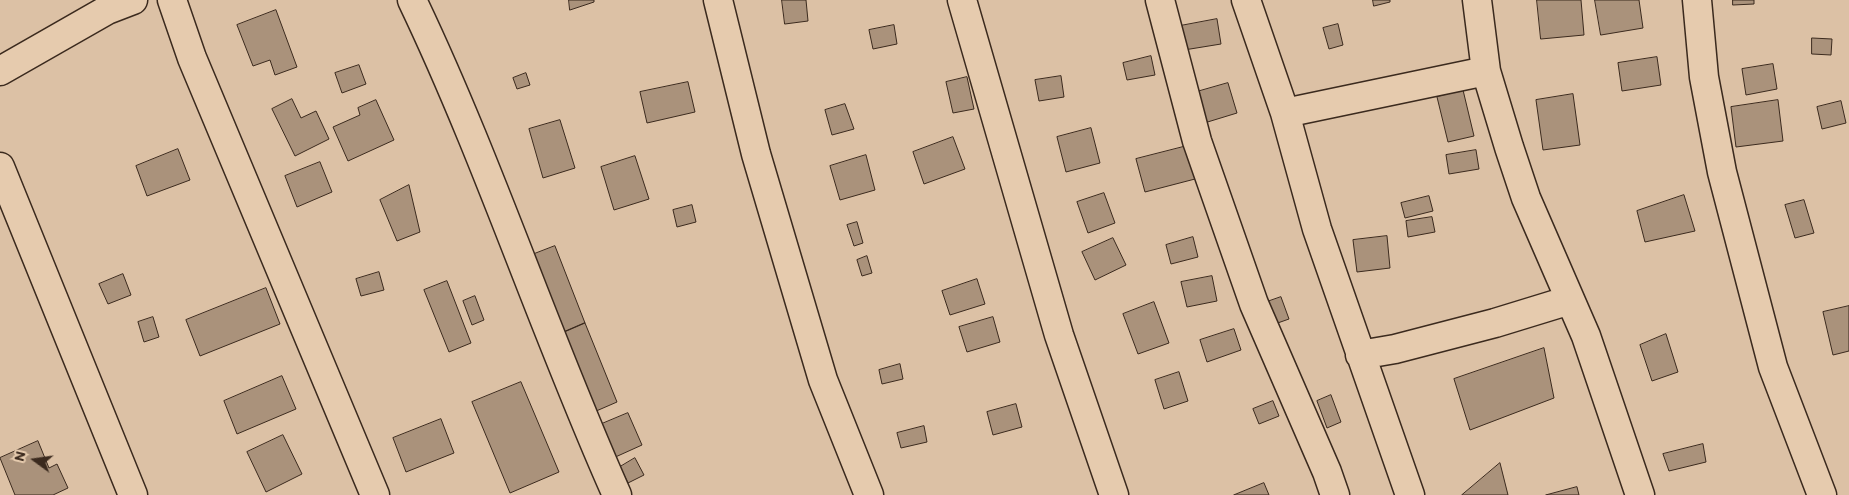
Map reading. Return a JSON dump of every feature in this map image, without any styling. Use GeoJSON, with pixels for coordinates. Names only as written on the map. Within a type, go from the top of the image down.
{"type":"FeatureCollection","features":[{"type":"Feature","properties":{"kind":"street"},"geometry":{"type":"LineString","coordinates":[[0,71],[107,10],[133,0]]}},
{"type":"Feature","properties":{"kind":"street"},"geometry":{"type":"LineString","coordinates":[[172,0],[192,58],[375,495]]}},
{"type":"Feature","properties":{"kind":"street"},"geometry":{"type":"LineString","coordinates":[[412,0],[437,54],[522,258],[584,420],[617,495]]}},
{"type":"Feature","properties":{"kind":"street"},"geometry":{"type":"LineString","coordinates":[[718,0],[756,154],[823,380],[869,495]]}},
{"type":"Feature","properties":{"kind":"street"},"geometry":{"type":"LineString","coordinates":[[962,0],[1059,335],[1114,495]]}},
{"type":"Feature","properties":{"kind":"street"},"geometry":{"type":"LineString","coordinates":[[1160,0],[1197,141],[1254,304],[1327,472],[1335,495]]}},
{"type":"Feature","properties":{"kind":"street"},"geometry":{"type":"LineString","coordinates":[[1246,0],[1285,113],[1317,229],[1410,495]]}},
{"type":"Feature","properties":{"kind":"street"},"geometry":{"type":"LineString","coordinates":[[1477,0],[1486,71],[1526,198],[1586,336],[1640,495]]}},
{"type":"Feature","properties":{"kind":"street"},"geometry":{"type":"LineString","coordinates":[[1697,0],[1704,76],[1724,182],[1773,366],[1822,495]]}},
{"type":"Feature","properties":{"kind":"street"},"geometry":{"type":"LineString","coordinates":[[1285,113],[1486,71]]}},
{"type":"Feature","properties":{"kind":"street"},"geometry":{"type":"LineString","coordinates":[[0,167],[133,495]]}},
{"type":"Feature","properties":{"kind":"street"},"geometry":{"type":"LineString","coordinates":[[1360,355],[1395,349],[1495,323],[1570,300]]}},
{"type":"Feature","properties":{"kind":"building"},"geometry":{"type":"Polygon","coordinates":[[[569,0],[594,0],[594,2],[570,10],[569,0]]]}},
{"type":"Feature","properties":{"kind":"building"},"geometry":{"type":"Polygon","coordinates":[[[782,0],[806,0],[808,21],[785,24],[782,0]]]}},
{"type":"Feature","properties":{"kind":"building"},"geometry":{"type":"Polygon","coordinates":[[[1373,0],[1390,0],[1390,2],[1374,6],[1373,0]]]}},
{"type":"Feature","properties":{"kind":"building"},"geometry":{"type":"Polygon","coordinates":[[[1537,0],[1581,0],[1584,35],[1541,39],[1537,0]]]}},
{"type":"Feature","properties":{"kind":"building"},"geometry":{"type":"Polygon","coordinates":[[[1595,0],[1639,0],[1643,28],[1601,35],[1595,0]]]}},
{"type":"Feature","properties":{"kind":"building"},"geometry":{"type":"Polygon","coordinates":[[[1733,0],[1754,0],[1754,4],[1733,5],[1733,0]]]}},
{"type":"Feature","properties":{"kind":"building"},"geometry":{"type":"Polygon","coordinates":[[[276,10],[297,67],[275,75],[270,60],[253,66],[237,25],[276,10]]]}},
{"type":"Feature","properties":{"kind":"building"},"geometry":{"type":"Polygon","coordinates":[[[1217,19],[1221,44],[1184,50],[1180,26],[1217,19]]]}},
{"type":"Feature","properties":{"kind":"building"},"geometry":{"type":"Polygon","coordinates":[[[1338,24],[1343,45],[1329,49],[1323,28],[1338,24]]]}},
{"type":"Feature","properties":{"kind":"building"},"geometry":{"type":"Polygon","coordinates":[[[894,25],[897,44],[873,49],[869,30],[894,25]]]}},
{"type":"Feature","properties":{"kind":"building"},"geometry":{"type":"Polygon","coordinates":[[[1812,38],[1832,39],[1831,55],[1812,54],[1812,38]]]}},
{"type":"Feature","properties":{"kind":"building"},"geometry":{"type":"Polygon","coordinates":[[[1151,56],[1155,75],[1127,80],[1123,63],[1151,56]]]}},
{"type":"Feature","properties":{"kind":"building"},"geometry":{"type":"Polygon","coordinates":[[[1657,57],[1661,85],[1622,91],[1618,63],[1657,57]]]}},
{"type":"Feature","properties":{"kind":"building"},"geometry":{"type":"Polygon","coordinates":[[[1773,64],[1777,89],[1746,95],[1742,69],[1773,64]]]}},
{"type":"Feature","properties":{"kind":"building"},"geometry":{"type":"Polygon","coordinates":[[[359,65],[366,84],[342,93],[335,73],[359,65]]]}},
{"type":"Feature","properties":{"kind":"building"},"geometry":{"type":"Polygon","coordinates":[[[526,73],[530,85],[517,89],[513,78],[526,73]]]}},
{"type":"Feature","properties":{"kind":"building"},"geometry":{"type":"Polygon","coordinates":[[[1061,76],[1064,97],[1039,101],[1035,80],[1061,76]]]}},
{"type":"Feature","properties":{"kind":"building"},"geometry":{"type":"Polygon","coordinates":[[[967,77],[974,109],[953,113],[946,82],[967,77]]]}},
{"type":"Feature","properties":{"kind":"building"},"geometry":{"type":"Polygon","coordinates":[[[688,82],[695,112],[647,123],[640,92],[688,82]]]}},
{"type":"Feature","properties":{"kind":"building"},"geometry":{"type":"Polygon","coordinates":[[[1228,83],[1237,113],[1201,124],[1193,93],[1228,83]]]}},
{"type":"Feature","properties":{"kind":"building"},"geometry":{"type":"Polygon","coordinates":[[[1463,90],[1474,136],[1448,142],[1437,97],[1463,90]]]}},
{"type":"Feature","properties":{"kind":"building"},"geometry":{"type":"Polygon","coordinates":[[[1573,94],[1580,145],[1543,150],[1536,100],[1573,94]]]}},
{"type":"Feature","properties":{"kind":"building"},"geometry":{"type":"Polygon","coordinates":[[[292,99],[301,118],[316,111],[329,139],[295,156],[272,109],[292,99]]]}},
{"type":"Feature","properties":{"kind":"building"},"geometry":{"type":"Polygon","coordinates":[[[376,100],[394,140],[348,161],[333,127],[360,115],[358,108],[376,100]]]}},
{"type":"Feature","properties":{"kind":"building"},"geometry":{"type":"Polygon","coordinates":[[[1778,100],[1783,141],[1736,147],[1731,107],[1778,100]]]}},
{"type":"Feature","properties":{"kind":"building"},"geometry":{"type":"Polygon","coordinates":[[[1841,101],[1846,123],[1822,129],[1817,107],[1841,101]]]}},
{"type":"Feature","properties":{"kind":"building"},"geometry":{"type":"Polygon","coordinates":[[[845,104],[854,129],[832,135],[825,110],[845,104]]]}},
{"type":"Feature","properties":{"kind":"building"},"geometry":{"type":"Polygon","coordinates":[[[560,120],[575,168],[543,178],[529,129],[560,120]]]}},
{"type":"Feature","properties":{"kind":"building"},"geometry":{"type":"Polygon","coordinates":[[[1091,128],[1100,163],[1066,172],[1057,137],[1091,128]]]}},
{"type":"Feature","properties":{"kind":"building"},"geometry":{"type":"Polygon","coordinates":[[[953,137],[965,169],[924,184],[913,152],[953,137]]]}},
{"type":"Feature","properties":{"kind":"building"},"geometry":{"type":"Polygon","coordinates":[[[1187,146],[1195,179],[1145,192],[1136,159],[1187,146]]]}},
{"type":"Feature","properties":{"kind":"building"},"geometry":{"type":"Polygon","coordinates":[[[178,149],[190,180],[147,196],[136,166],[178,149]]]}},
{"type":"Feature","properties":{"kind":"building"},"geometry":{"type":"Polygon","coordinates":[[[1476,150],[1479,169],[1449,174],[1446,155],[1476,150]]]}},
{"type":"Feature","properties":{"kind":"building"},"geometry":{"type":"Polygon","coordinates":[[[866,155],[875,190],[840,200],[830,166],[866,155]]]}},
{"type":"Feature","properties":{"kind":"building"},"geometry":{"type":"Polygon","coordinates":[[[635,156],[649,199],[614,210],[601,167],[635,156]]]}},
{"type":"Feature","properties":{"kind":"building"},"geometry":{"type":"Polygon","coordinates":[[[320,162],[332,192],[297,207],[285,176],[320,162]]]}},
{"type":"Feature","properties":{"kind":"building"},"geometry":{"type":"Polygon","coordinates":[[[409,185],[420,232],[397,241],[380,200],[409,185]]]}},
{"type":"Feature","properties":{"kind":"building"},"geometry":{"type":"Polygon","coordinates":[[[1104,193],[1115,223],[1088,233],[1077,202],[1104,193]]]}},
{"type":"Feature","properties":{"kind":"building"},"geometry":{"type":"Polygon","coordinates":[[[1684,195],[1695,231],[1645,242],[1637,211],[1684,195]]]}},
{"type":"Feature","properties":{"kind":"building"},"geometry":{"type":"Polygon","coordinates":[[[1429,196],[1433,211],[1405,218],[1401,203],[1429,196]]]}},
{"type":"Feature","properties":{"kind":"building"},"geometry":{"type":"Polygon","coordinates":[[[1804,200],[1814,233],[1795,238],[1785,205],[1804,200]]]}},
{"type":"Feature","properties":{"kind":"building"},"geometry":{"type":"Polygon","coordinates":[[[692,205],[696,222],[677,227],[673,210],[692,205]]]}},
{"type":"Feature","properties":{"kind":"building"},"geometry":{"type":"Polygon","coordinates":[[[1432,217],[1435,232],[1408,237],[1406,221],[1432,217]]]}},
{"type":"Feature","properties":{"kind":"building"},"geometry":{"type":"Polygon","coordinates":[[[857,222],[863,243],[854,246],[847,225],[857,222]]]}},
{"type":"Feature","properties":{"kind":"building"},"geometry":{"type":"Polygon","coordinates":[[[1387,236],[1390,268],[1357,272],[1353,240],[1387,236]]]}},
{"type":"Feature","properties":{"kind":"building"},"geometry":{"type":"Polygon","coordinates":[[[1193,237],[1198,257],[1171,264],[1166,245],[1193,237]]]}},
{"type":"Feature","properties":{"kind":"building"},"geometry":{"type":"Polygon","coordinates":[[[1113,238],[1126,265],[1095,280],[1082,252],[1113,238]]]}},
{"type":"Feature","properties":{"kind":"building"},"geometry":{"type":"Polygon","coordinates":[[[555,246],[585,323],[555,336],[524,258],[555,246]]]}},
{"type":"Feature","properties":{"kind":"building"},"geometry":{"type":"Polygon","coordinates":[[[867,256],[872,273],[862,276],[857,260],[867,256]]]}},
{"type":"Feature","properties":{"kind":"building"},"geometry":{"type":"Polygon","coordinates":[[[379,272],[384,290],[361,296],[356,279],[379,272]]]}},
{"type":"Feature","properties":{"kind":"building"},"geometry":{"type":"Polygon","coordinates":[[[123,274],[131,295],[108,304],[99,284],[123,274]]]}},
{"type":"Feature","properties":{"kind":"building"},"geometry":{"type":"Polygon","coordinates":[[[1212,276],[1217,301],[1187,307],[1181,282],[1212,276]]]}},
{"type":"Feature","properties":{"kind":"building"},"geometry":{"type":"Polygon","coordinates":[[[977,279],[985,304],[950,315],[942,291],[977,279]]]}},
{"type":"Feature","properties":{"kind":"building"},"geometry":{"type":"Polygon","coordinates":[[[447,281],[471,343],[449,352],[424,290],[447,281]]]}},
{"type":"Feature","properties":{"kind":"building"},"geometry":{"type":"Polygon","coordinates":[[[266,288],[280,324],[200,356],[186,320],[266,288]]]}},
{"type":"Feature","properties":{"kind":"building"},"geometry":{"type":"Polygon","coordinates":[[[475,296],[484,320],[472,325],[463,301],[475,296]]]}},
{"type":"Feature","properties":{"kind":"building"},"geometry":{"type":"Polygon","coordinates":[[[1281,297],[1289,319],[1272,325],[1264,303],[1281,297]]]}},
{"type":"Feature","properties":{"kind":"building"},"geometry":{"type":"Polygon","coordinates":[[[1154,302],[1169,343],[1138,354],[1123,314],[1154,302]]]}},
{"type":"Feature","properties":{"kind":"building"},"geometry":{"type":"Polygon","coordinates":[[[1849,306],[1849,351],[1833,355],[1823,312],[1849,306]]]}},
{"type":"Feature","properties":{"kind":"building"},"geometry":{"type":"Polygon","coordinates":[[[153,317],[159,337],[144,342],[138,322],[153,317]]]}},
{"type":"Feature","properties":{"kind":"building"},"geometry":{"type":"Polygon","coordinates":[[[993,317],[1000,342],[967,352],[959,327],[993,317]]]}},
{"type":"Feature","properties":{"kind":"building"},"geometry":{"type":"Polygon","coordinates":[[[585,323],[617,402],[587,415],[555,336],[585,323]]]}},
{"type":"Feature","properties":{"kind":"building"},"geometry":{"type":"Polygon","coordinates":[[[1234,329],[1241,350],[1207,362],[1200,340],[1234,329]]]}},
{"type":"Feature","properties":{"kind":"building"},"geometry":{"type":"Polygon","coordinates":[[[1666,334],[1678,372],[1652,381],[1640,345],[1666,334]]]}},
{"type":"Feature","properties":{"kind":"building"},"geometry":{"type":"Polygon","coordinates":[[[1544,348],[1554,398],[1470,430],[1454,379],[1544,348]]]}},
{"type":"Feature","properties":{"kind":"building"},"geometry":{"type":"Polygon","coordinates":[[[900,364],[903,379],[882,384],[879,370],[900,364]]]}},
{"type":"Feature","properties":{"kind":"building"},"geometry":{"type":"Polygon","coordinates":[[[1179,372],[1188,401],[1164,409],[1155,380],[1179,372]]]}},
{"type":"Feature","properties":{"kind":"building"},"geometry":{"type":"Polygon","coordinates":[[[282,376],[296,409],[237,434],[224,401],[282,376]]]}},
{"type":"Feature","properties":{"kind":"building"},"geometry":{"type":"Polygon","coordinates":[[[521,382],[559,472],[510,493],[472,402],[521,382]]]}},
{"type":"Feature","properties":{"kind":"building"},"geometry":{"type":"Polygon","coordinates":[[[1331,395],[1341,422],[1327,428],[1317,401],[1331,395]]]}},
{"type":"Feature","properties":{"kind":"building"},"geometry":{"type":"Polygon","coordinates":[[[1273,401],[1279,416],[1259,424],[1253,409],[1273,401]]]}},
{"type":"Feature","properties":{"kind":"building"},"geometry":{"type":"Polygon","coordinates":[[[1016,404],[1022,427],[993,435],[987,412],[1016,404]]]}},
{"type":"Feature","properties":{"kind":"building"},"geometry":{"type":"Polygon","coordinates":[[[628,413],[642,445],[611,459],[597,426],[628,413]]]}},
{"type":"Feature","properties":{"kind":"building"},"geometry":{"type":"Polygon","coordinates":[[[441,419],[454,453],[406,472],[393,438],[441,419]]]}},
{"type":"Feature","properties":{"kind":"building"},"geometry":{"type":"Polygon","coordinates":[[[924,426],[927,442],[901,448],[897,433],[924,426]]]}},
{"type":"Feature","properties":{"kind":"building"},"geometry":{"type":"Polygon","coordinates":[[[283,435],[302,474],[266,492],[247,452],[283,435]]]}},
{"type":"Feature","properties":{"kind":"building"},"geometry":{"type":"Polygon","coordinates":[[[38,441],[49,468],[57,464],[68,488],[53,495],[15,495],[0,458],[38,441]]]}},
{"type":"Feature","properties":{"kind":"building"},"geometry":{"type":"Polygon","coordinates":[[[1703,444],[1706,462],[1669,471],[1663,454],[1703,444]]]}},
{"type":"Feature","properties":{"kind":"building"},"geometry":{"type":"Polygon","coordinates":[[[635,458],[644,475],[628,483],[620,467],[635,458]]]}},
{"type":"Feature","properties":{"kind":"building"},"geometry":{"type":"Polygon","coordinates":[[[1500,463],[1508,495],[1462,495],[1500,463]]]}},
{"type":"Feature","properties":{"kind":"building"},"geometry":{"type":"Polygon","coordinates":[[[1264,483],[1269,495],[1234,495],[1264,483]]]}},
{"type":"Feature","properties":{"kind":"building"},"geometry":{"type":"Polygon","coordinates":[[[1577,487],[1579,495],[1546,495],[1577,487]]]}}]}
